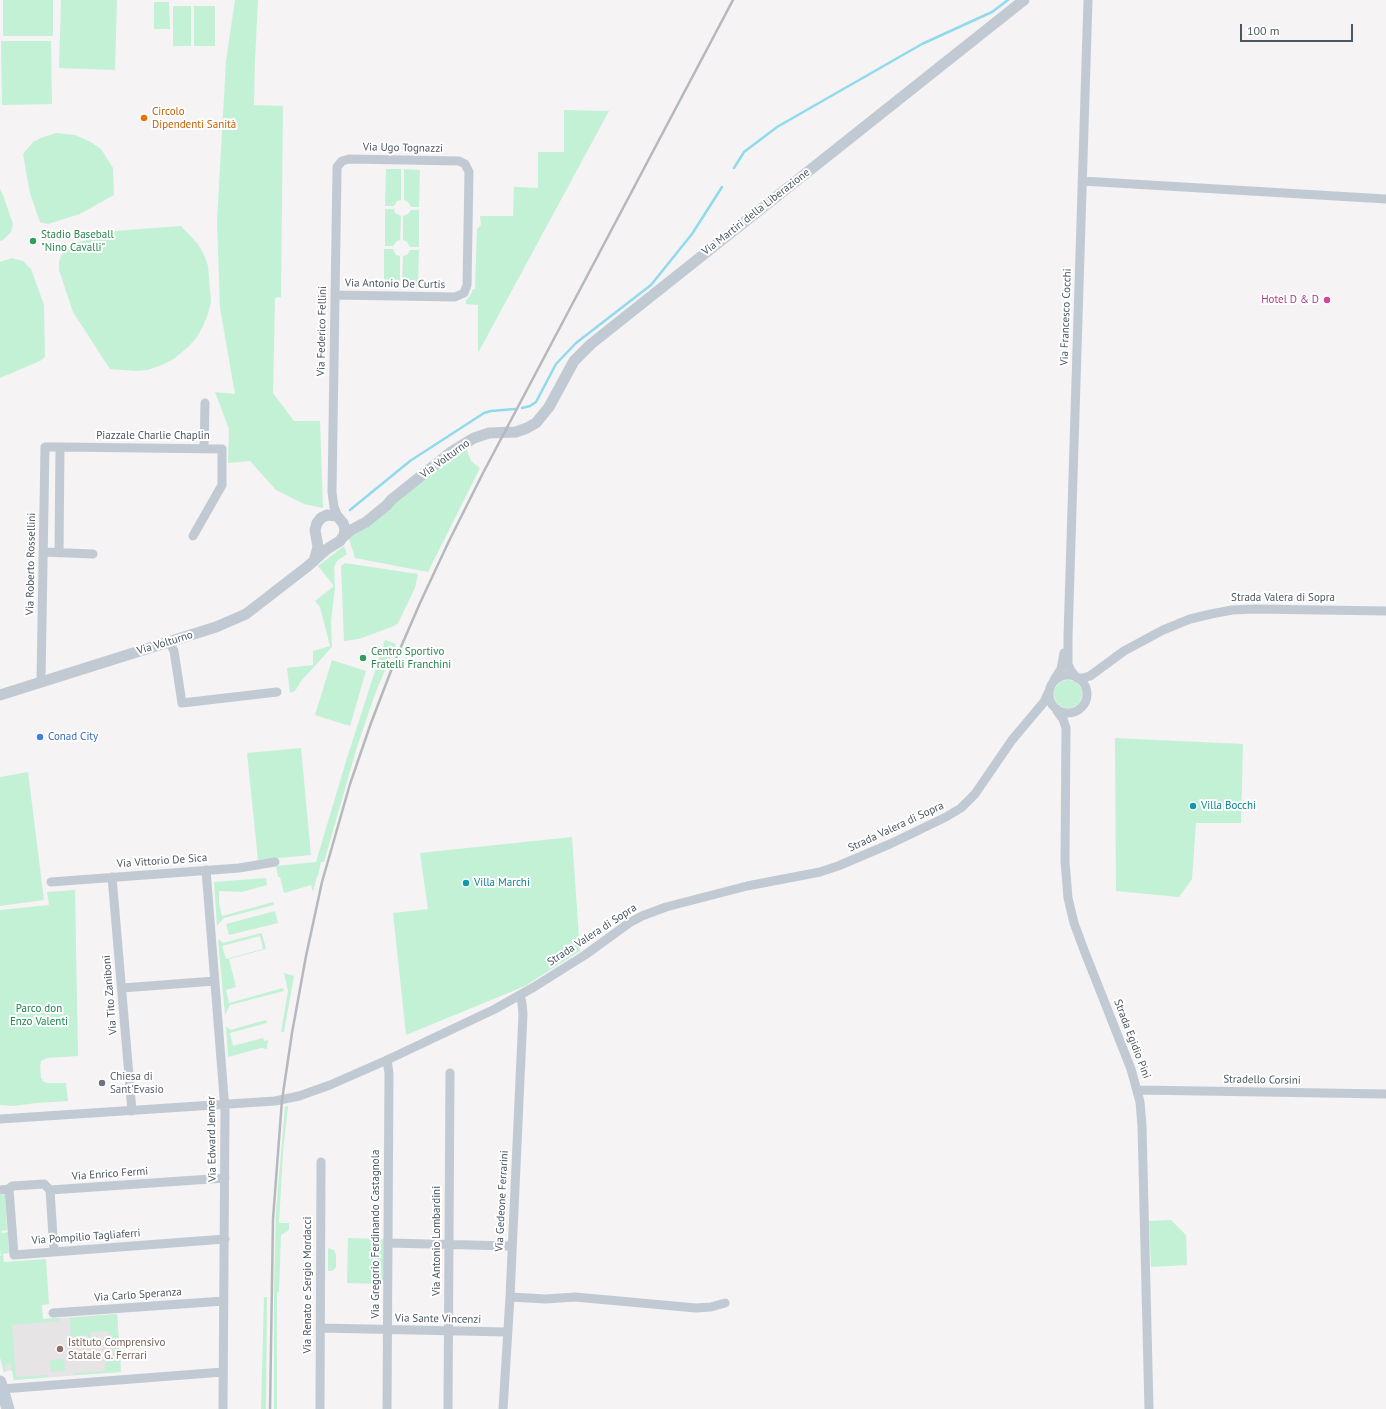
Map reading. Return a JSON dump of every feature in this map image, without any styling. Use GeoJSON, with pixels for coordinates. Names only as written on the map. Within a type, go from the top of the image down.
{"type":"FeatureCollection","features":[{"type":"Feature","properties":{"kind":"main road"},"geometry":{"type":"LineString","coordinates":[[1,1385],[8,1409]]}},
{"type":"Feature","properties":{"kind":"street","name":"Via Martiri della Liberazione"},"geometry":{"type":"LineString","coordinates":[[505,433],[524,430],[539,420],[549,407],[574,361],[591,344],[1024,0]]}},
{"type":"Feature","properties":{"kind":"street","name":"Via Francesco Cocchi"},"geometry":{"type":"LineString","coordinates":[[1077,677],[1071,671],[1068,664],[1068,634],[1088,0]]}},
{"type":"Feature","properties":{"kind":"street","name":"Via Ugo Tognazzi"},"geometry":{"type":"LineString","coordinates":[[336,170],[339,164],[345,159],[459,160],[466,165],[469,172],[467,287],[462,294],[455,297]]}},
{"type":"Feature","properties":{"kind":"street","name":"Via Federico Fellini"},"geometry":{"type":"LineString","coordinates":[[336,170],[332,492],[335,509],[339,518]]}},
{"type":"Feature","properties":{"kind":"street"},"geometry":{"type":"LineString","coordinates":[[1082,181],[1386,199]]}},
{"type":"Feature","properties":{"kind":"street","name":"Via Antonio De Curtis"},"geometry":{"type":"LineString","coordinates":[[335,295],[455,297]]}},
{"type":"Feature","properties":{"kind":"street"},"geometry":{"type":"LineString","coordinates":[[204,449],[205,404]]}},
{"type":"Feature","properties":{"kind":"street","name":"Via Volturno"},"geometry":{"type":"LineString","coordinates":[[0,695],[223,625],[246,614],[314,561],[325,550],[388,505],[391,500],[451,452],[474,438],[490,433],[505,433]]}},
{"type":"Feature","properties":{"kind":"street","name":"Piazzale Charlie Chaplin"},"geometry":{"type":"LineString","coordinates":[[46,447],[222,449],[222,485],[193,536]]}},
{"type":"Feature","properties":{"kind":"street","name":"Via Roberto Rossellini"},"geometry":{"type":"LineString","coordinates":[[41,681],[46,447]]}},
{"type":"Feature","properties":{"kind":"street"},"geometry":{"type":"LineString","coordinates":[[58,553],[60,447]]}},
{"type":"Feature","properties":{"kind":"street","name":"Via Federico Fellini"},"geometry":{"type":"LineString","coordinates":[[321,518],[328,507],[332,492]]}},
{"type":"Feature","properties":{"kind":"street","name":"Via Volturno"},"geometry":{"type":"LineString","coordinates":[[321,518],[330,515],[348,522],[359,521],[385,502],[391,500]]}},
{"type":"Feature","properties":{"kind":"street"},"geometry":{"type":"LineString","coordinates":[[314,561],[318,547],[316,526],[321,518]]}},
{"type":"Feature","properties":{"kind":"street"},"geometry":{"type":"LineString","coordinates":[[317,536],[324,543],[331,544],[340,540],[345,529],[339,518]]}},
{"type":"Feature","properties":{"kind":"street"},"geometry":{"type":"LineString","coordinates":[[44,552],[93,554]]}},
{"type":"Feature","properties":{"kind":"street","name":"Strada Valera di Sopra"},"geometry":{"type":"LineString","coordinates":[[0,1120],[275,1102],[299,1096],[330,1085],[495,1009],[585,955],[629,923],[647,914],[666,907],[747,886],[820,872],[884,847],[946,817],[962,808],[975,794],[1012,740],[1044,702],[1053,681],[1065,675],[1088,677],[1124,651],[1163,630],[1190,619],[1222,611],[1255,609],[1386,611]]}},
{"type":"Feature","properties":{"kind":"street","name":"Via Francesco Cocchi"},"geometry":{"type":"LineString","coordinates":[[1053,681],[1061,669],[1068,634]]}},
{"type":"Feature","properties":{"kind":"street"},"geometry":{"type":"LineString","coordinates":[[169,642],[174,651],[182,703],[277,692]]}},
{"type":"Feature","properties":{"kind":"street"},"geometry":{"type":"LineString","coordinates":[[1081,708],[1098,670]]}},
{"type":"Feature","properties":{"kind":"street"},"geometry":{"type":"LineString","coordinates":[[1077,677],[1086,688],[1087,697]]}},
{"type":"Feature","properties":{"kind":"street"},"geometry":{"type":"LineString","coordinates":[[1048,693],[1049,701],[1057,711]]}},
{"type":"Feature","properties":{"kind":"street","name":"Strada Valera di Sopra"},"geometry":{"type":"LineString","coordinates":[[1032,716],[1050,709],[1069,714],[1081,708]]}},
{"type":"Feature","properties":{"kind":"street","name":"Strada Egidio Pini"},"geometry":{"type":"LineString","coordinates":[[1066,756],[1069,746],[1072,722],[1081,708]]}},
{"type":"Feature","properties":{"kind":"street","name":"Strada Egidio Pini"},"geometry":{"type":"LineString","coordinates":[[1057,711],[1062,717],[1066,726],[1065,861],[1068,898],[1078,934],[1132,1068],[1138,1090],[1142,1122],[1149,1409]]}},
{"type":"Feature","properties":{"kind":"street","name":"Via Vittorio De Sica"},"geometry":{"type":"LineString","coordinates":[[51,882],[239,868],[275,862]]}},
{"type":"Feature","properties":{"kind":"street","name":"Via Edward Jenner"},"geometry":{"type":"LineString","coordinates":[[206,870],[225,1105],[223,1409]]}},
{"type":"Feature","properties":{"kind":"street","name":"Via Tito Zaniboni"},"geometry":{"type":"LineString","coordinates":[[112,877],[132,1111]]}},
{"type":"Feature","properties":{"kind":"street"},"geometry":{"type":"LineString","coordinates":[[122,988],[215,981]]}},
{"type":"Feature","properties":{"kind":"street","name":"Via Gedeone Ferrarini"},"geometry":{"type":"LineString","coordinates":[[503,1409],[510,1297],[523,1011],[520,995]]}},
{"type":"Feature","properties":{"kind":"street","name":"Via Gregorio Ferdinando Castagnola"},"geometry":{"type":"LineString","coordinates":[[387,1060],[389,1073],[387,1409]]}},
{"type":"Feature","properties":{"kind":"street","name":"Via Antonio Lombardini"},"geometry":{"type":"LineString","coordinates":[[448,1409],[450,1073]]}},
{"type":"Feature","properties":{"kind":"street","name":"Stradello Corsini"},"geometry":{"type":"LineString","coordinates":[[1138,1090],[1386,1094]]}},
{"type":"Feature","properties":{"kind":"street","name":"Via Renato e Sergio Mordacci"},"geometry":{"type":"LineString","coordinates":[[320,1409],[321,1162]]}},
{"type":"Feature","properties":{"kind":"street","name":"Via Enrico Fermi"},"geometry":{"type":"LineString","coordinates":[[5,1190],[12,1186],[44,1184],[50,1190],[225,1178]]}},
{"type":"Feature","properties":{"kind":"street","name":"Via Pompilio Tagliaferri"},"geometry":{"type":"LineString","coordinates":[[5,1190],[14,1255],[224,1240]]}},
{"type":"Feature","properties":{"kind":"street"},"geometry":{"type":"LineString","coordinates":[[50,1190],[54,1252]]}},
{"type":"Feature","properties":{"kind":"street"},"geometry":{"type":"LineString","coordinates":[[388,1243],[512,1246]]}},
{"type":"Feature","properties":{"kind":"street"},"geometry":{"type":"LineString","coordinates":[[510,1297],[546,1299],[575,1297],[696,1308],[711,1307],[725,1303]]}},
{"type":"Feature","properties":{"kind":"street","name":"Via Carlo Speranza"},"geometry":{"type":"LineString","coordinates":[[53,1313],[224,1301]]}},
{"type":"Feature","properties":{"kind":"street","name":"Via Sante Vincenzi"},"geometry":{"type":"LineString","coordinates":[[320,1328],[507,1332]]}},
{"type":"Feature","properties":{"kind":"street"},"geometry":{"type":"LineString","coordinates":[[1,1385],[223,1372]]}},
{"type":"Feature","properties":{"kind":"shaded area","name":"Istituto Comprensivo Statale G. Ferrari"},"geometry":{"type":"Polygon","coordinates":[[[0,1307],[43,1319],[117,1314],[121,1372],[14,1380],[12,1370],[4,1372],[0,1357],[0,1307]]]}},
{"type":"Feature","properties":{"kind":"green space"},"geometry":{"type":"Polygon","coordinates":[[[3,0],[53,0],[53,36],[3,36],[3,0]]]}},
{"type":"Feature","properties":{"kind":"green space"},"geometry":{"type":"Polygon","coordinates":[[[61,0],[117,0],[115,70],[59,68],[61,0]]]}},
{"type":"Feature","properties":{"kind":"green space"},"geometry":{"type":"Polygon","coordinates":[[[235,0],[258,0],[254,105],[283,106],[281,297],[275,298],[273,393],[294,421],[320,421],[323,508],[304,504],[276,490],[250,461],[228,463],[229,429],[215,392],[235,394],[220,308],[217,221],[226,61],[235,0]]]}},
{"type":"Feature","properties":{"kind":"green space"},"geometry":{"type":"Polygon","coordinates":[[[154,2],[169,2],[170,29],[154,29],[154,2]]]}},
{"type":"Feature","properties":{"kind":"green space"},"geometry":{"type":"Polygon","coordinates":[[[173,6],[191,6],[191,46],[173,46],[173,6]]]}},
{"type":"Feature","properties":{"kind":"green space"},"geometry":{"type":"Polygon","coordinates":[[[194,6],[215,6],[215,46],[194,46],[194,6]]]}},
{"type":"Feature","properties":{"kind":"green space"},"geometry":{"type":"Polygon","coordinates":[[[1,41],[51,41],[52,104],[2,105],[1,41]]]}},
{"type":"Feature","properties":{"kind":"green space"},"geometry":{"type":"Polygon","coordinates":[[[564,110],[609,111],[478,353],[478,305],[466,304],[466,300],[470,296],[473,289],[475,289],[477,229],[481,225],[480,216],[513,216],[514,187],[538,188],[538,152],[564,152],[564,110]]]}},
{"type":"Feature","properties":{"kind":"green space"},"geometry":{"type":"Polygon","coordinates":[[[56,133],[75,135],[89,141],[101,149],[113,168],[114,195],[80,214],[48,224],[40,222],[30,193],[23,154],[33,142],[56,133]]]}},
{"type":"Feature","properties":{"kind":"green space"},"geometry":{"type":"Polygon","coordinates":[[[386,169],[401,169],[401,200],[397,201],[394,206],[385,206],[386,169]]]}},
{"type":"Feature","properties":{"kind":"green space"},"geometry":{"type":"Polygon","coordinates":[[[404,169],[420,170],[419,207],[411,207],[408,202],[404,200],[404,169]]]}},
{"type":"Feature","properties":{"kind":"green space"},"geometry":{"type":"Polygon","coordinates":[[[0,189],[13,224],[11,232],[0,241],[0,189]]]}},
{"type":"Feature","properties":{"kind":"green space"},"geometry":{"type":"Polygon","coordinates":[[[385,209],[394,209],[395,213],[401,216],[400,240],[393,246],[385,246],[385,209]]]}},
{"type":"Feature","properties":{"kind":"green space"},"geometry":{"type":"Polygon","coordinates":[[[411,210],[419,210],[419,247],[410,247],[407,242],[403,240],[403,216],[408,214],[411,210]]]}},
{"type":"Feature","properties":{"kind":"green space"},"geometry":{"type":"Polygon","coordinates":[[[181,226],[198,244],[208,266],[211,302],[203,326],[197,337],[188,347],[175,358],[164,364],[148,370],[136,371],[110,369],[73,312],[59,270],[61,256],[71,245],[114,231],[181,226]]]}},
{"type":"Feature","properties":{"kind":"green space"},"geometry":{"type":"Polygon","coordinates":[[[384,249],[393,249],[396,255],[400,256],[400,287],[384,286],[384,249]]]}},
{"type":"Feature","properties":{"kind":"green space"},"geometry":{"type":"Polygon","coordinates":[[[410,250],[419,250],[418,287],[402,287],[403,256],[407,255],[410,250]]]}},
{"type":"Feature","properties":{"kind":"green space"},"geometry":{"type":"Polygon","coordinates":[[[12,258],[23,261],[31,269],[44,305],[45,357],[40,361],[0,378],[0,262],[12,258]]]}},
{"type":"Feature","properties":{"kind":"green space"},"geometry":{"type":"Polygon","coordinates":[[[466,448],[471,461],[480,468],[428,572],[355,558],[349,539],[357,531],[466,448]]]}},
{"type":"Feature","properties":{"kind":"green space"},"geometry":{"type":"Polygon","coordinates":[[[344,546],[347,554],[337,561],[334,567],[335,587],[331,622],[332,647],[302,680],[295,691],[290,693],[287,668],[313,665],[313,651],[330,646],[320,607],[315,601],[334,586],[318,566],[344,546]]]}},
{"type":"Feature","properties":{"kind":"green space"},"geometry":{"type":"Polygon","coordinates":[[[345,563],[418,574],[415,588],[398,623],[394,626],[359,639],[344,641],[341,566],[345,563]]]}},
{"type":"Feature","properties":{"kind":"green space"},"geometry":{"type":"Polygon","coordinates":[[[385,640],[396,644],[375,694],[357,747],[324,862],[321,862],[313,892],[311,885],[284,893],[280,877],[278,877],[276,866],[316,862],[346,761],[385,640]]]}},
{"type":"Feature","properties":{"kind":"green space"},"geometry":{"type":"Polygon","coordinates":[[[332,660],[366,671],[350,726],[315,715],[332,660]]]}},
{"type":"Feature","properties":{"kind":"green space"},"geometry":{"type":"Polygon","coordinates":[[[1068,680],[1078,684],[1082,694],[1078,704],[1068,708],[1058,704],[1054,694],[1058,684],[1068,680]]]}},
{"type":"Feature","properties":{"kind":"green space"},"geometry":{"type":"Polygon","coordinates":[[[1115,738],[1243,744],[1241,823],[1196,823],[1192,879],[1179,897],[1116,891],[1115,738]]]}},
{"type":"Feature","properties":{"kind":"green space"},"geometry":{"type":"Polygon","coordinates":[[[301,748],[311,855],[258,860],[247,753],[301,748]]]}},
{"type":"Feature","properties":{"kind":"green space"},"geometry":{"type":"Polygon","coordinates":[[[28,772],[44,900],[0,906],[0,777],[28,772]]]}},
{"type":"Feature","properties":{"kind":"green space"},"geometry":{"type":"Polygon","coordinates":[[[572,837],[580,951],[525,986],[406,1035],[393,913],[428,909],[420,853],[572,837]]]}},
{"type":"Feature","properties":{"kind":"green space"},"geometry":{"type":"Polygon","coordinates":[[[266,878],[267,885],[242,892],[219,891],[219,903],[222,916],[273,902],[274,905],[224,918],[217,926],[214,882],[266,878]]]}},
{"type":"Feature","properties":{"kind":"green space","name":"Parco don Enzo Valenti"},"geometry":{"type":"Polygon","coordinates":[[[75,890],[78,1056],[47,1058],[41,1061],[40,1066],[41,1078],[44,1082],[66,1083],[68,1101],[14,1106],[0,1105],[0,910],[49,905],[47,892],[75,890]]]}},
{"type":"Feature","properties":{"kind":"green space"},"geometry":{"type":"Polygon","coordinates":[[[275,911],[278,923],[229,935],[226,924],[275,911]]]}},
{"type":"Feature","properties":{"kind":"green space"},"geometry":{"type":"Polygon","coordinates":[[[261,933],[266,949],[229,959],[236,987],[226,990],[229,1003],[283,988],[284,991],[230,1005],[225,1015],[218,939],[223,943],[261,933]],[[260,936],[222,946],[226,959],[263,949],[260,936]]]}},
{"type":"Feature","properties":{"kind":"green space"},"geometry":{"type":"Polygon","coordinates":[[[284,973],[294,976],[284,1032],[281,1032],[288,991],[284,973]]]}},
{"type":"Feature","properties":{"kind":"green space"},"geometry":{"type":"Polygon","coordinates":[[[266,1020],[267,1023],[230,1033],[233,1046],[263,1038],[264,1041],[268,1040],[267,1049],[261,1048],[228,1057],[226,1026],[230,1030],[266,1020]]]}},
{"type":"Feature","properties":{"kind":"green space"},"geometry":{"type":"Polygon","coordinates":[[[288,1106],[283,1152],[279,1223],[289,1223],[289,1230],[281,1235],[279,1292],[277,1292],[277,1409],[274,1409],[276,1211],[285,1107],[288,1106]]]}},
{"type":"Feature","properties":{"kind":"green space"},"geometry":{"type":"Polygon","coordinates":[[[0,1195],[5,1195],[7,1230],[1,1231],[2,1233],[8,1232],[9,1253],[3,1254],[4,1262],[46,1259],[49,1304],[42,1305],[43,1319],[59,1318],[59,1321],[12,1325],[16,1377],[48,1375],[48,1377],[14,1380],[10,1363],[4,1365],[6,1372],[4,1372],[0,1357],[0,1195]]]}},
{"type":"Feature","properties":{"kind":"green space"},"geometry":{"type":"Polygon","coordinates":[[[1171,1220],[1186,1235],[1187,1265],[1151,1267],[1149,1221],[1171,1220]]]}},
{"type":"Feature","properties":{"kind":"green space"},"geometry":{"type":"Polygon","coordinates":[[[348,1238],[384,1239],[384,1284],[347,1283],[348,1238]]]}},
{"type":"Feature","properties":{"kind":"green space"},"geometry":{"type":"Polygon","coordinates":[[[328,1248],[334,1250],[336,1255],[336,1267],[334,1270],[330,1271],[328,1271],[328,1248]]]}},
{"type":"Feature","properties":{"kind":"green space"},"geometry":{"type":"Polygon","coordinates":[[[264,1297],[267,1297],[266,1409],[261,1409],[264,1297]]]}},
{"type":"Feature","properties":{"kind":"green space"},"geometry":{"type":"Polygon","coordinates":[[[117,1314],[121,1372],[74,1375],[74,1373],[105,1371],[105,1362],[115,1361],[114,1343],[112,1343],[112,1335],[109,1335],[108,1331],[91,1332],[91,1342],[89,1342],[88,1335],[71,1337],[70,1318],[117,1314]]]}},
{"type":"Feature","properties":{"kind":"green space"},"geometry":{"type":"Polygon","coordinates":[[[64,1359],[65,1371],[51,1372],[50,1360],[64,1359]]]}},
{"type":"Feature","properties":{"kind":"waterway"},"geometry":{"type":"LineString","coordinates":[[734,168],[744,152],[777,127],[922,44],[992,12],[1008,0]]}},
{"type":"Feature","properties":{"kind":"waterway"},"geometry":{"type":"LineString","coordinates":[[522,408],[530,406],[536,402],[556,364],[576,343],[651,285],[692,234],[722,187]]}},
{"type":"Feature","properties":{"kind":"waterway"},"geometry":{"type":"LineString","coordinates":[[350,510],[410,461],[484,413],[515,409]]}},
{"type":"Feature","properties":{"kind":"railway"},"geometry":{"type":"LineString","coordinates":[[270,1409],[273,1219],[282,1100],[306,956],[322,882],[350,784],[394,663],[449,541],[483,473],[733,0]]}},
{"type":"Feature","properties":{"kind":"place","name":"Circolo Dipendenti Sanità"},"geometry":{"type":"Point","coordinates":[144,118]}},
{"type":"Feature","properties":{"kind":"place","name":"Stadio Baseball \"Nino Cavalli\""},"geometry":{"type":"Point","coordinates":[33,241]}},
{"type":"Feature","properties":{"kind":"place","name":"Hotel D & D"},"geometry":{"type":"Point","coordinates":[1327,300]}},
{"type":"Feature","properties":{"kind":"place","name":"Centro Sportivo Fratelli Franchini"},"geometry":{"type":"Point","coordinates":[363,658]}},
{"type":"Feature","properties":{"kind":"place","name":"Conad City"},"geometry":{"type":"Point","coordinates":[40,737]}},
{"type":"Feature","properties":{"kind":"place","name":"Villa Bocchi"},"geometry":{"type":"Point","coordinates":[1193,806]}},
{"type":"Feature","properties":{"kind":"place","name":"Villa Marchi"},"geometry":{"type":"Point","coordinates":[466,883]}},
{"type":"Feature","properties":{"kind":"place","name":"Chiesa di Sant'Evasio"},"geometry":{"type":"Point","coordinates":[102,1083]}},
{"type":"Feature","properties":{"kind":"place","name":"Istituto Comprensivo Statale G. Ferrari"},"geometry":{"type":"Point","coordinates":[60,1349]}}]}
